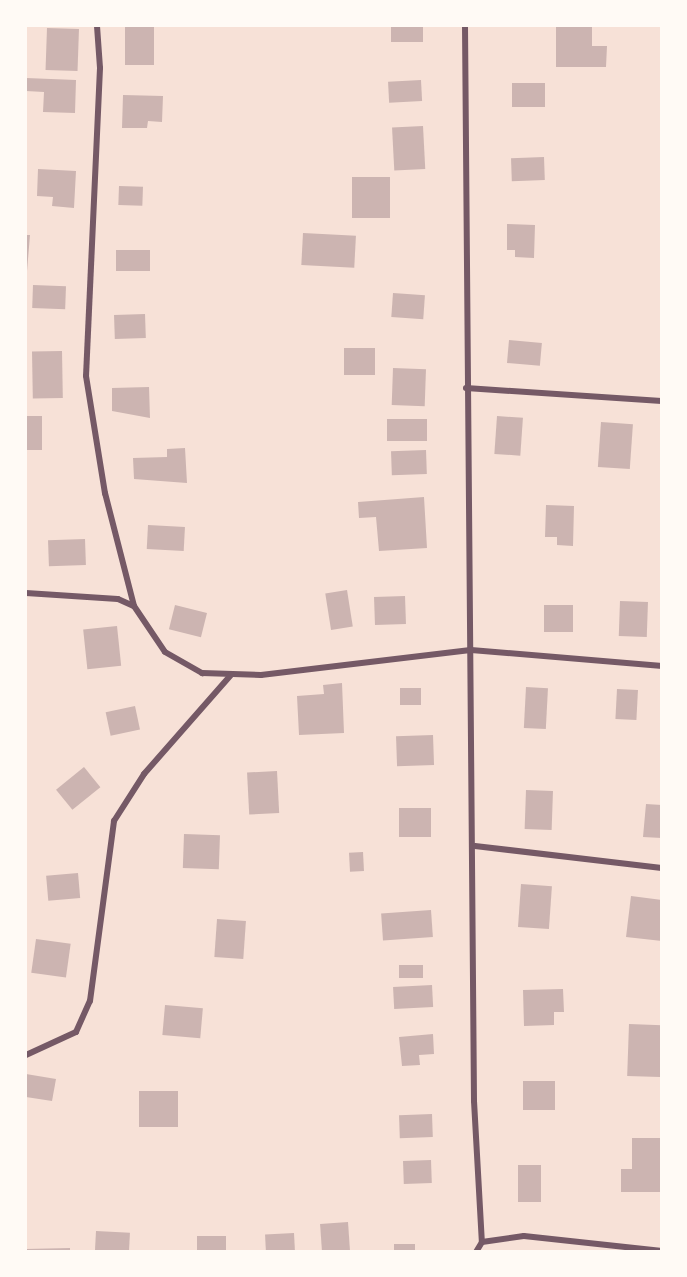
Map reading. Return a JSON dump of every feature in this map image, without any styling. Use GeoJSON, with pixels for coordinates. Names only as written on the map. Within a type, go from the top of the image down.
{"type":"FeatureCollection","features":[{"type":"Feature","properties":{"kind":"street"},"geometry":{"type":"LineString","coordinates":[[97,26],[100,68],[86,376],[102,483],[134,606],[165,652],[182,665],[231,675],[471,650],[662,666]]}},
{"type":"Feature","properties":{"kind":"street"},"geometry":{"type":"LineString","coordinates":[[465,26],[466,388],[475,846],[474,1101],[482,1242],[476,1251]]}},
{"type":"Feature","properties":{"kind":"street"},"geometry":{"type":"LineString","coordinates":[[466,388],[662,401]]}},
{"type":"Feature","properties":{"kind":"street"},"geometry":{"type":"LineString","coordinates":[[26,593],[118,599],[134,606]]}},
{"type":"Feature","properties":{"kind":"street"},"geometry":{"type":"LineString","coordinates":[[26,1055],[76,1032],[90,1001],[114,820],[144,774],[231,675]]}},
{"type":"Feature","properties":{"kind":"street"},"geometry":{"type":"LineString","coordinates":[[475,846],[662,868]]}},
{"type":"Feature","properties":{"kind":"street"},"geometry":{"type":"LineString","coordinates":[[482,1242],[548,1237],[662,1251]]}},
{"type":"Feature","properties":{"kind":"building"},"geometry":{"type":"Polygon","coordinates":[[[125,26],[154,26],[154,65],[125,65],[125,26]]]}},
{"type":"Feature","properties":{"kind":"building"},"geometry":{"type":"Polygon","coordinates":[[[391,26],[423,26],[423,42],[391,42],[391,26]]]}},
{"type":"Feature","properties":{"kind":"building"},"geometry":{"type":"Polygon","coordinates":[[[556,26],[592,26],[592,46],[607,46],[606,67],[556,67],[556,26]]]}},
{"type":"Feature","properties":{"kind":"building"},"geometry":{"type":"Polygon","coordinates":[[[47,28],[79,29],[78,71],[46,70],[47,28]]]}},
{"type":"Feature","properties":{"kind":"building"},"geometry":{"type":"Polygon","coordinates":[[[26,78],[76,80],[75,113],[43,112],[44,92],[26,91],[26,78]]]}},
{"type":"Feature","properties":{"kind":"building"},"geometry":{"type":"Polygon","coordinates":[[[421,80],[422,101],[389,103],[388,82],[421,80]]]}},
{"type":"Feature","properties":{"kind":"building"},"geometry":{"type":"Polygon","coordinates":[[[512,83],[545,83],[545,107],[512,107],[512,83]]]}},
{"type":"Feature","properties":{"kind":"building"},"geometry":{"type":"Polygon","coordinates":[[[123,95],[163,96],[162,122],[148,121],[147,128],[122,128],[123,95]]]}},
{"type":"Feature","properties":{"kind":"building"},"geometry":{"type":"Polygon","coordinates":[[[423,126],[425,169],[394,171],[392,128],[423,126]]]}},
{"type":"Feature","properties":{"kind":"building"},"geometry":{"type":"Polygon","coordinates":[[[544,157],[545,180],[512,181],[511,158],[544,157]]]}},
{"type":"Feature","properties":{"kind":"building"},"geometry":{"type":"Polygon","coordinates":[[[38,169],[76,171],[74,208],[52,206],[53,197],[37,196],[38,169]]]}},
{"type":"Feature","properties":{"kind":"building"},"geometry":{"type":"Polygon","coordinates":[[[352,177],[390,177],[390,218],[352,218],[352,177]]]}},
{"type":"Feature","properties":{"kind":"building"},"geometry":{"type":"Polygon","coordinates":[[[119,186],[143,187],[142,206],[118,205],[119,186]]]}},
{"type":"Feature","properties":{"kind":"building"},"geometry":{"type":"Polygon","coordinates":[[[507,224],[535,225],[534,258],[515,257],[515,250],[507,250],[507,224]]]}},
{"type":"Feature","properties":{"kind":"building"},"geometry":{"type":"Polygon","coordinates":[[[303,233],[356,236],[354,268],[301,265],[303,233]]]}},
{"type":"Feature","properties":{"kind":"building"},"geometry":{"type":"Polygon","coordinates":[[[26,235],[30,235],[27,271],[26,271],[26,235]]]}},
{"type":"Feature","properties":{"kind":"building"},"geometry":{"type":"Polygon","coordinates":[[[116,250],[150,250],[150,271],[116,271],[116,250]]]}},
{"type":"Feature","properties":{"kind":"building"},"geometry":{"type":"Polygon","coordinates":[[[33,285],[66,286],[65,309],[32,308],[33,285]]]}},
{"type":"Feature","properties":{"kind":"building"},"geometry":{"type":"Polygon","coordinates":[[[393,293],[425,295],[423,319],[391,317],[393,293]]]}},
{"type":"Feature","properties":{"kind":"building"},"geometry":{"type":"Polygon","coordinates":[[[145,314],[146,338],[115,339],[114,315],[145,314]]]}},
{"type":"Feature","properties":{"kind":"building"},"geometry":{"type":"Polygon","coordinates":[[[509,340],[542,343],[540,366],[507,363],[509,340]]]}},
{"type":"Feature","properties":{"kind":"building"},"geometry":{"type":"Polygon","coordinates":[[[344,348],[375,348],[375,375],[344,375],[344,348]]]}},
{"type":"Feature","properties":{"kind":"building"},"geometry":{"type":"Polygon","coordinates":[[[62,351],[63,398],[33,399],[32,352],[62,351]]]}},
{"type":"Feature","properties":{"kind":"building"},"geometry":{"type":"Polygon","coordinates":[[[393,368],[426,369],[425,406],[392,405],[393,368]]]}},
{"type":"Feature","properties":{"kind":"building"},"geometry":{"type":"Polygon","coordinates":[[[149,387],[150,418],[112,411],[112,388],[149,387]]]}},
{"type":"Feature","properties":{"kind":"building"},"geometry":{"type":"Polygon","coordinates":[[[26,416],[42,416],[42,450],[26,450],[26,416]]]}},
{"type":"Feature","properties":{"kind":"building"},"geometry":{"type":"Polygon","coordinates":[[[497,416],[523,418],[520,456],[494,454],[497,416]]]}},
{"type":"Feature","properties":{"kind":"building"},"geometry":{"type":"Polygon","coordinates":[[[387,419],[427,419],[427,441],[387,441],[387,419]]]}},
{"type":"Feature","properties":{"kind":"building"},"geometry":{"type":"Polygon","coordinates":[[[601,422],[633,424],[630,469],[598,467],[601,422]]]}},
{"type":"Feature","properties":{"kind":"building"},"geometry":{"type":"Polygon","coordinates":[[[185,448],[187,483],[134,479],[133,458],[167,457],[167,449],[185,448]]]}},
{"type":"Feature","properties":{"kind":"building"},"geometry":{"type":"Polygon","coordinates":[[[426,450],[427,474],[392,475],[391,451],[426,450]]]}},
{"type":"Feature","properties":{"kind":"building"},"geometry":{"type":"Polygon","coordinates":[[[424,497],[427,548],[379,551],[376,517],[359,518],[358,502],[424,497]]]}},
{"type":"Feature","properties":{"kind":"building"},"geometry":{"type":"Polygon","coordinates":[[[546,505],[574,506],[573,546],[557,545],[557,537],[545,537],[546,505]]]}},
{"type":"Feature","properties":{"kind":"building"},"geometry":{"type":"Polygon","coordinates":[[[148,525],[185,527],[184,551],[147,549],[148,525]]]}},
{"type":"Feature","properties":{"kind":"building"},"geometry":{"type":"Polygon","coordinates":[[[85,539],[86,565],[49,566],[48,540],[85,539]]]}},
{"type":"Feature","properties":{"kind":"building"},"geometry":{"type":"Polygon","coordinates":[[[347,590],[353,627],[331,630],[325,593],[347,590]]]}},
{"type":"Feature","properties":{"kind":"building"},"geometry":{"type":"Polygon","coordinates":[[[405,596],[406,624],[375,625],[374,597],[405,596]]]}},
{"type":"Feature","properties":{"kind":"building"},"geometry":{"type":"Polygon","coordinates":[[[620,601],[648,602],[647,637],[619,636],[620,601]]]}},
{"type":"Feature","properties":{"kind":"building"},"geometry":{"type":"Polygon","coordinates":[[[175,605],[207,613],[201,637],[169,629],[175,605]]]}},
{"type":"Feature","properties":{"kind":"building"},"geometry":{"type":"Polygon","coordinates":[[[544,605],[573,605],[573,632],[544,632],[544,605]]]}},
{"type":"Feature","properties":{"kind":"building"},"geometry":{"type":"Polygon","coordinates":[[[117,626],[121,666],[87,669],[83,630],[117,626]]]}},
{"type":"Feature","properties":{"kind":"building"},"geometry":{"type":"Polygon","coordinates":[[[342,683],[344,733],[299,735],[297,696],[324,694],[323,685],[342,683]]]}},
{"type":"Feature","properties":{"kind":"building"},"geometry":{"type":"Polygon","coordinates":[[[526,687],[548,688],[546,729],[524,728],[526,687]]]}},
{"type":"Feature","properties":{"kind":"building"},"geometry":{"type":"Polygon","coordinates":[[[400,688],[421,688],[421,705],[400,705],[400,688]]]}},
{"type":"Feature","properties":{"kind":"building"},"geometry":{"type":"Polygon","coordinates":[[[617,689],[638,690],[636,720],[615,719],[617,689]]]}},
{"type":"Feature","properties":{"kind":"building"},"geometry":{"type":"Polygon","coordinates":[[[135,706],[140,729],[111,736],[106,712],[135,706]]]}},
{"type":"Feature","properties":{"kind":"building"},"geometry":{"type":"Polygon","coordinates":[[[433,735],[434,765],[397,766],[396,736],[433,735]]]}},
{"type":"Feature","properties":{"kind":"building"},"geometry":{"type":"Polygon","coordinates":[[[84,767],[100,787],[72,810],[56,790],[84,767]]]}},
{"type":"Feature","properties":{"kind":"building"},"geometry":{"type":"Polygon","coordinates":[[[277,771],[279,813],[249,815],[247,773],[277,771]]]}},
{"type":"Feature","properties":{"kind":"building"},"geometry":{"type":"Polygon","coordinates":[[[526,790],[553,791],[552,830],[525,829],[526,790]]]}},
{"type":"Feature","properties":{"kind":"building"},"geometry":{"type":"Polygon","coordinates":[[[646,804],[662,805],[662,838],[643,837],[646,804]]]}},
{"type":"Feature","properties":{"kind":"building"},"geometry":{"type":"Polygon","coordinates":[[[399,808],[431,808],[431,837],[399,837],[399,808]]]}},
{"type":"Feature","properties":{"kind":"building"},"geometry":{"type":"Polygon","coordinates":[[[184,834],[220,835],[219,869],[183,868],[184,834]]]}},
{"type":"Feature","properties":{"kind":"building"},"geometry":{"type":"Polygon","coordinates":[[[363,852],[364,871],[350,872],[349,853],[363,852]]]}},
{"type":"Feature","properties":{"kind":"building"},"geometry":{"type":"Polygon","coordinates":[[[78,873],[80,898],[48,901],[46,876],[78,873]]]}},
{"type":"Feature","properties":{"kind":"building"},"geometry":{"type":"Polygon","coordinates":[[[521,884],[552,886],[549,929],[518,927],[521,884]]]}},
{"type":"Feature","properties":{"kind":"building"},"geometry":{"type":"Polygon","coordinates":[[[631,896],[662,900],[662,941],[626,937],[631,896]]]}},
{"type":"Feature","properties":{"kind":"building"},"geometry":{"type":"Polygon","coordinates":[[[431,910],[433,937],[383,940],[381,913],[431,910]]]}},
{"type":"Feature","properties":{"kind":"building"},"geometry":{"type":"Polygon","coordinates":[[[217,919],[246,921],[243,959],[214,957],[217,919]]]}},
{"type":"Feature","properties":{"kind":"building"},"geometry":{"type":"Polygon","coordinates":[[[36,939],[71,944],[66,978],[31,973],[36,939]]]}},
{"type":"Feature","properties":{"kind":"building"},"geometry":{"type":"Polygon","coordinates":[[[399,965],[423,965],[423,978],[399,978],[399,965]]]}},
{"type":"Feature","properties":{"kind":"building"},"geometry":{"type":"Polygon","coordinates":[[[432,985],[433,1007],[394,1009],[393,987],[432,985]]]}},
{"type":"Feature","properties":{"kind":"building"},"geometry":{"type":"Polygon","coordinates":[[[563,989],[564,1012],[554,1012],[554,1025],[524,1026],[523,990],[563,989]]]}},
{"type":"Feature","properties":{"kind":"building"},"geometry":{"type":"Polygon","coordinates":[[[165,1005],[203,1008],[200,1038],[162,1035],[165,1005]]]}},
{"type":"Feature","properties":{"kind":"building"},"geometry":{"type":"Polygon","coordinates":[[[629,1024],[662,1025],[660,1077],[627,1076],[629,1024]]]}},
{"type":"Feature","properties":{"kind":"building"},"geometry":{"type":"Polygon","coordinates":[[[433,1034],[434,1054],[419,1055],[420,1065],[402,1066],[399,1037],[433,1034]]]}},
{"type":"Feature","properties":{"kind":"building"},"geometry":{"type":"Polygon","coordinates":[[[26,1074],[56,1079],[52,1101],[26,1097],[26,1074]]]}},
{"type":"Feature","properties":{"kind":"building"},"geometry":{"type":"Polygon","coordinates":[[[523,1081],[555,1081],[555,1110],[523,1110],[523,1081]]]}},
{"type":"Feature","properties":{"kind":"building"},"geometry":{"type":"Polygon","coordinates":[[[139,1091],[178,1091],[178,1127],[139,1127],[139,1091]]]}},
{"type":"Feature","properties":{"kind":"building"},"geometry":{"type":"Polygon","coordinates":[[[432,1114],[433,1137],[400,1138],[399,1115],[432,1114]]]}},
{"type":"Feature","properties":{"kind":"building"},"geometry":{"type":"Polygon","coordinates":[[[632,1138],[662,1138],[662,1192],[621,1192],[621,1169],[632,1169],[632,1138]]]}},
{"type":"Feature","properties":{"kind":"building"},"geometry":{"type":"Polygon","coordinates":[[[431,1160],[432,1183],[404,1184],[403,1161],[431,1160]]]}},
{"type":"Feature","properties":{"kind":"building"},"geometry":{"type":"Polygon","coordinates":[[[518,1165],[541,1165],[541,1202],[518,1202],[518,1165]]]}},
{"type":"Feature","properties":{"kind":"building"},"geometry":{"type":"Polygon","coordinates":[[[348,1222],[350,1252],[322,1252],[320,1224],[348,1222]]]}},
{"type":"Feature","properties":{"kind":"building"},"geometry":{"type":"Polygon","coordinates":[[[96,1231],[130,1233],[129,1252],[95,1252],[96,1231]]]}},
{"type":"Feature","properties":{"kind":"building"},"geometry":{"type":"Polygon","coordinates":[[[294,1233],[295,1252],[266,1252],[265,1235],[294,1233]]]}},
{"type":"Feature","properties":{"kind":"building"},"geometry":{"type":"Polygon","coordinates":[[[197,1236],[226,1236],[226,1252],[197,1252],[197,1236]]]}},
{"type":"Feature","properties":{"kind":"building"},"geometry":{"type":"Polygon","coordinates":[[[394,1244],[415,1244],[415,1252],[394,1252],[394,1244]]]}},
{"type":"Feature","properties":{"kind":"building"},"geometry":{"type":"Polygon","coordinates":[[[70,1248],[70,1252],[26,1252],[26,1249],[70,1248]]]}}]}
